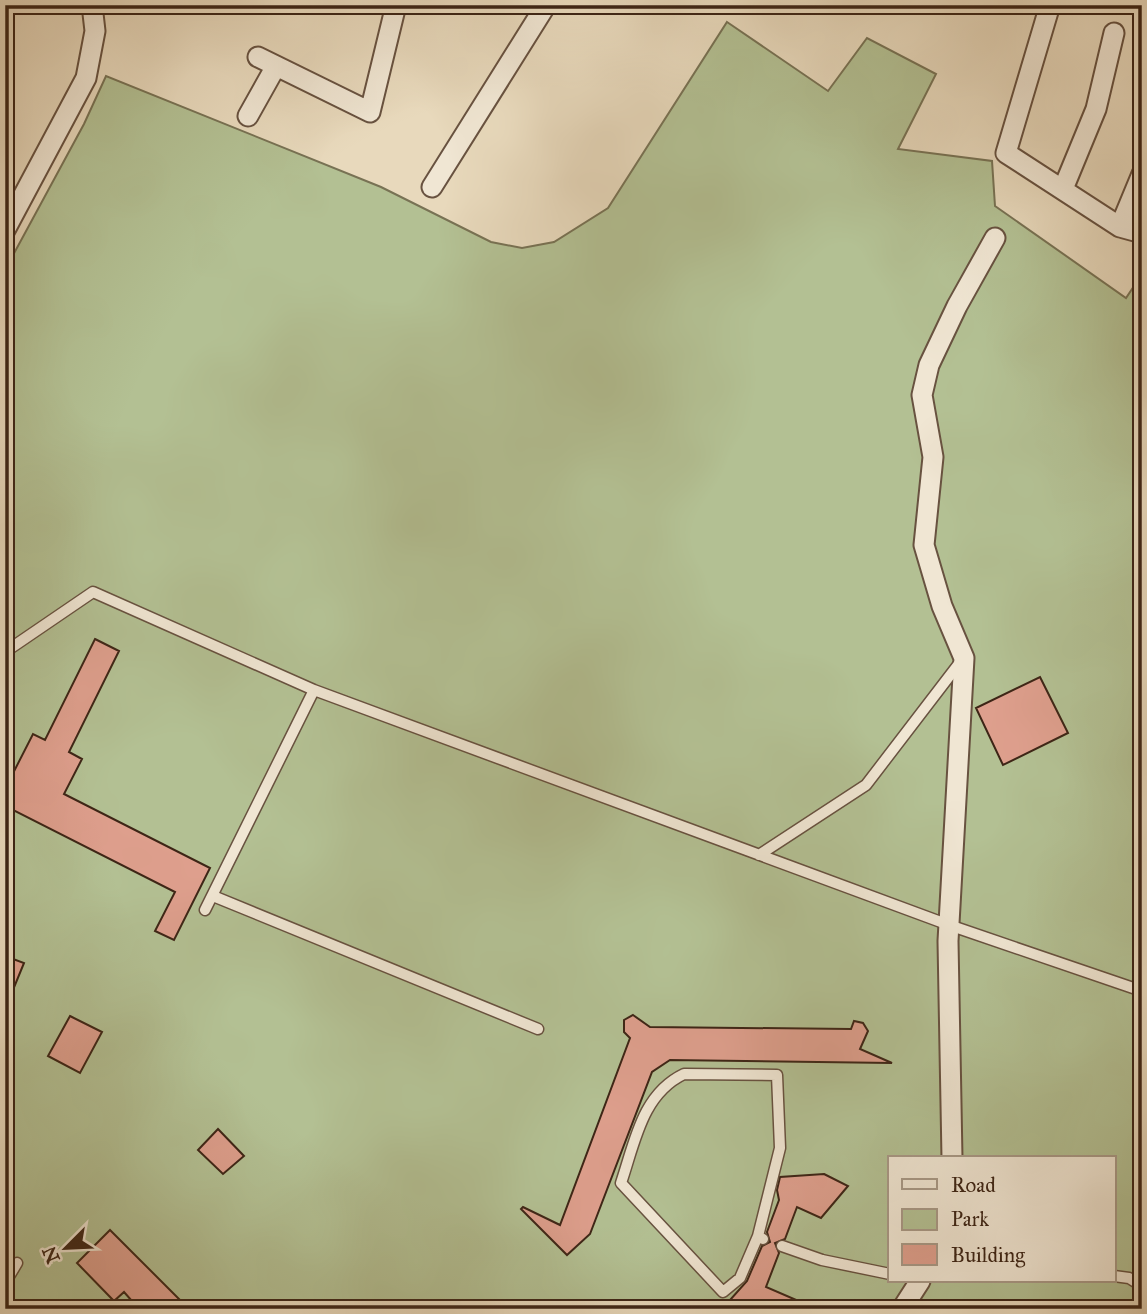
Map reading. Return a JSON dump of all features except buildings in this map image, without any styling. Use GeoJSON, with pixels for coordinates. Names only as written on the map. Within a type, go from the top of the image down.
{"type":"FeatureCollection","features":[{"type":"Feature","properties":{"kind":"street"},"geometry":{"type":"LineString","coordinates":[[5,230],[86,78],[95,31],[92,5]]}},
{"type":"Feature","properties":{"kind":"street"},"geometry":{"type":"LineString","coordinates":[[248,116],[267,61],[370,112],[396,5]]}},
{"type":"Feature","properties":{"kind":"street"},"geometry":{"type":"LineString","coordinates":[[432,187],[546,5]]}},
{"type":"Feature","properties":{"kind":"street"},"geometry":{"type":"LineString","coordinates":[[1050,5],[1006,153],[1120,227],[1142,233]]}},
{"type":"Feature","properties":{"kind":"street"},"geometry":{"type":"LineString","coordinates":[[1062,189],[1096,108],[1114,33]]}},
{"type":"Feature","properties":{"kind":"street"},"geometry":{"type":"LineString","coordinates":[[1120,227],[1142,174]]}},
{"type":"Feature","properties":{"kind":"street"},"geometry":{"type":"LineString","coordinates":[[952,1156],[949,925],[964,658],[942,606],[924,545],[933,457],[922,395],[929,365],[957,306],[995,238]]}},
{"type":"Feature","properties":{"kind":"street"},"geometry":{"type":"LineString","coordinates":[[902,1309],[919,1282]]}},
{"type":"Feature","properties":{"kind":"lane"},"geometry":{"type":"LineString","coordinates":[[5,652],[93,592],[314,690],[949,925],[1142,991]]}},
{"type":"Feature","properties":{"kind":"lane"},"geometry":{"type":"LineString","coordinates":[[759,855],[866,785],[964,658]]}},
{"type":"Feature","properties":{"kind":"lane"},"geometry":{"type":"LineString","coordinates":[[205,910],[314,690]]}},
{"type":"Feature","properties":{"kind":"lane"},"geometry":{"type":"LineString","coordinates":[[213,896],[538,1028]]}},
{"type":"Feature","properties":{"kind":"lane"},"geometry":{"type":"LineString","coordinates":[[684,1074],[777,1075],[780,1148],[760,1238],[740,1278],[723,1292],[621,1183],[648,1106],[656,1092],[670,1080],[684,1074]]}},
{"type":"Feature","properties":{"kind":"lane"},"geometry":{"type":"LineString","coordinates":[[782,1246],[822,1260],[888,1274]]}},
{"type":"Feature","properties":{"kind":"lane"},"geometry":{"type":"LineString","coordinates":[[5,1283],[18,1263]]}},
{"type":"Feature","properties":{"kind":"lane"},"geometry":{"type":"LineString","coordinates":[[1116,1276],[1129,1278],[1142,1286]]}},
{"type":"Feature","properties":{"kind":"green space"},"geometry":{"type":"Polygon","coordinates":[[[727,22],[828,91],[867,38],[936,74],[898,149],[992,161],[995,206],[1126,298],[1142,274],[1142,1309],[5,1309],[5,270],[84,124],[106,76],[381,187],[491,242],[522,248],[554,242],[608,208],[727,22]]]}}]}
